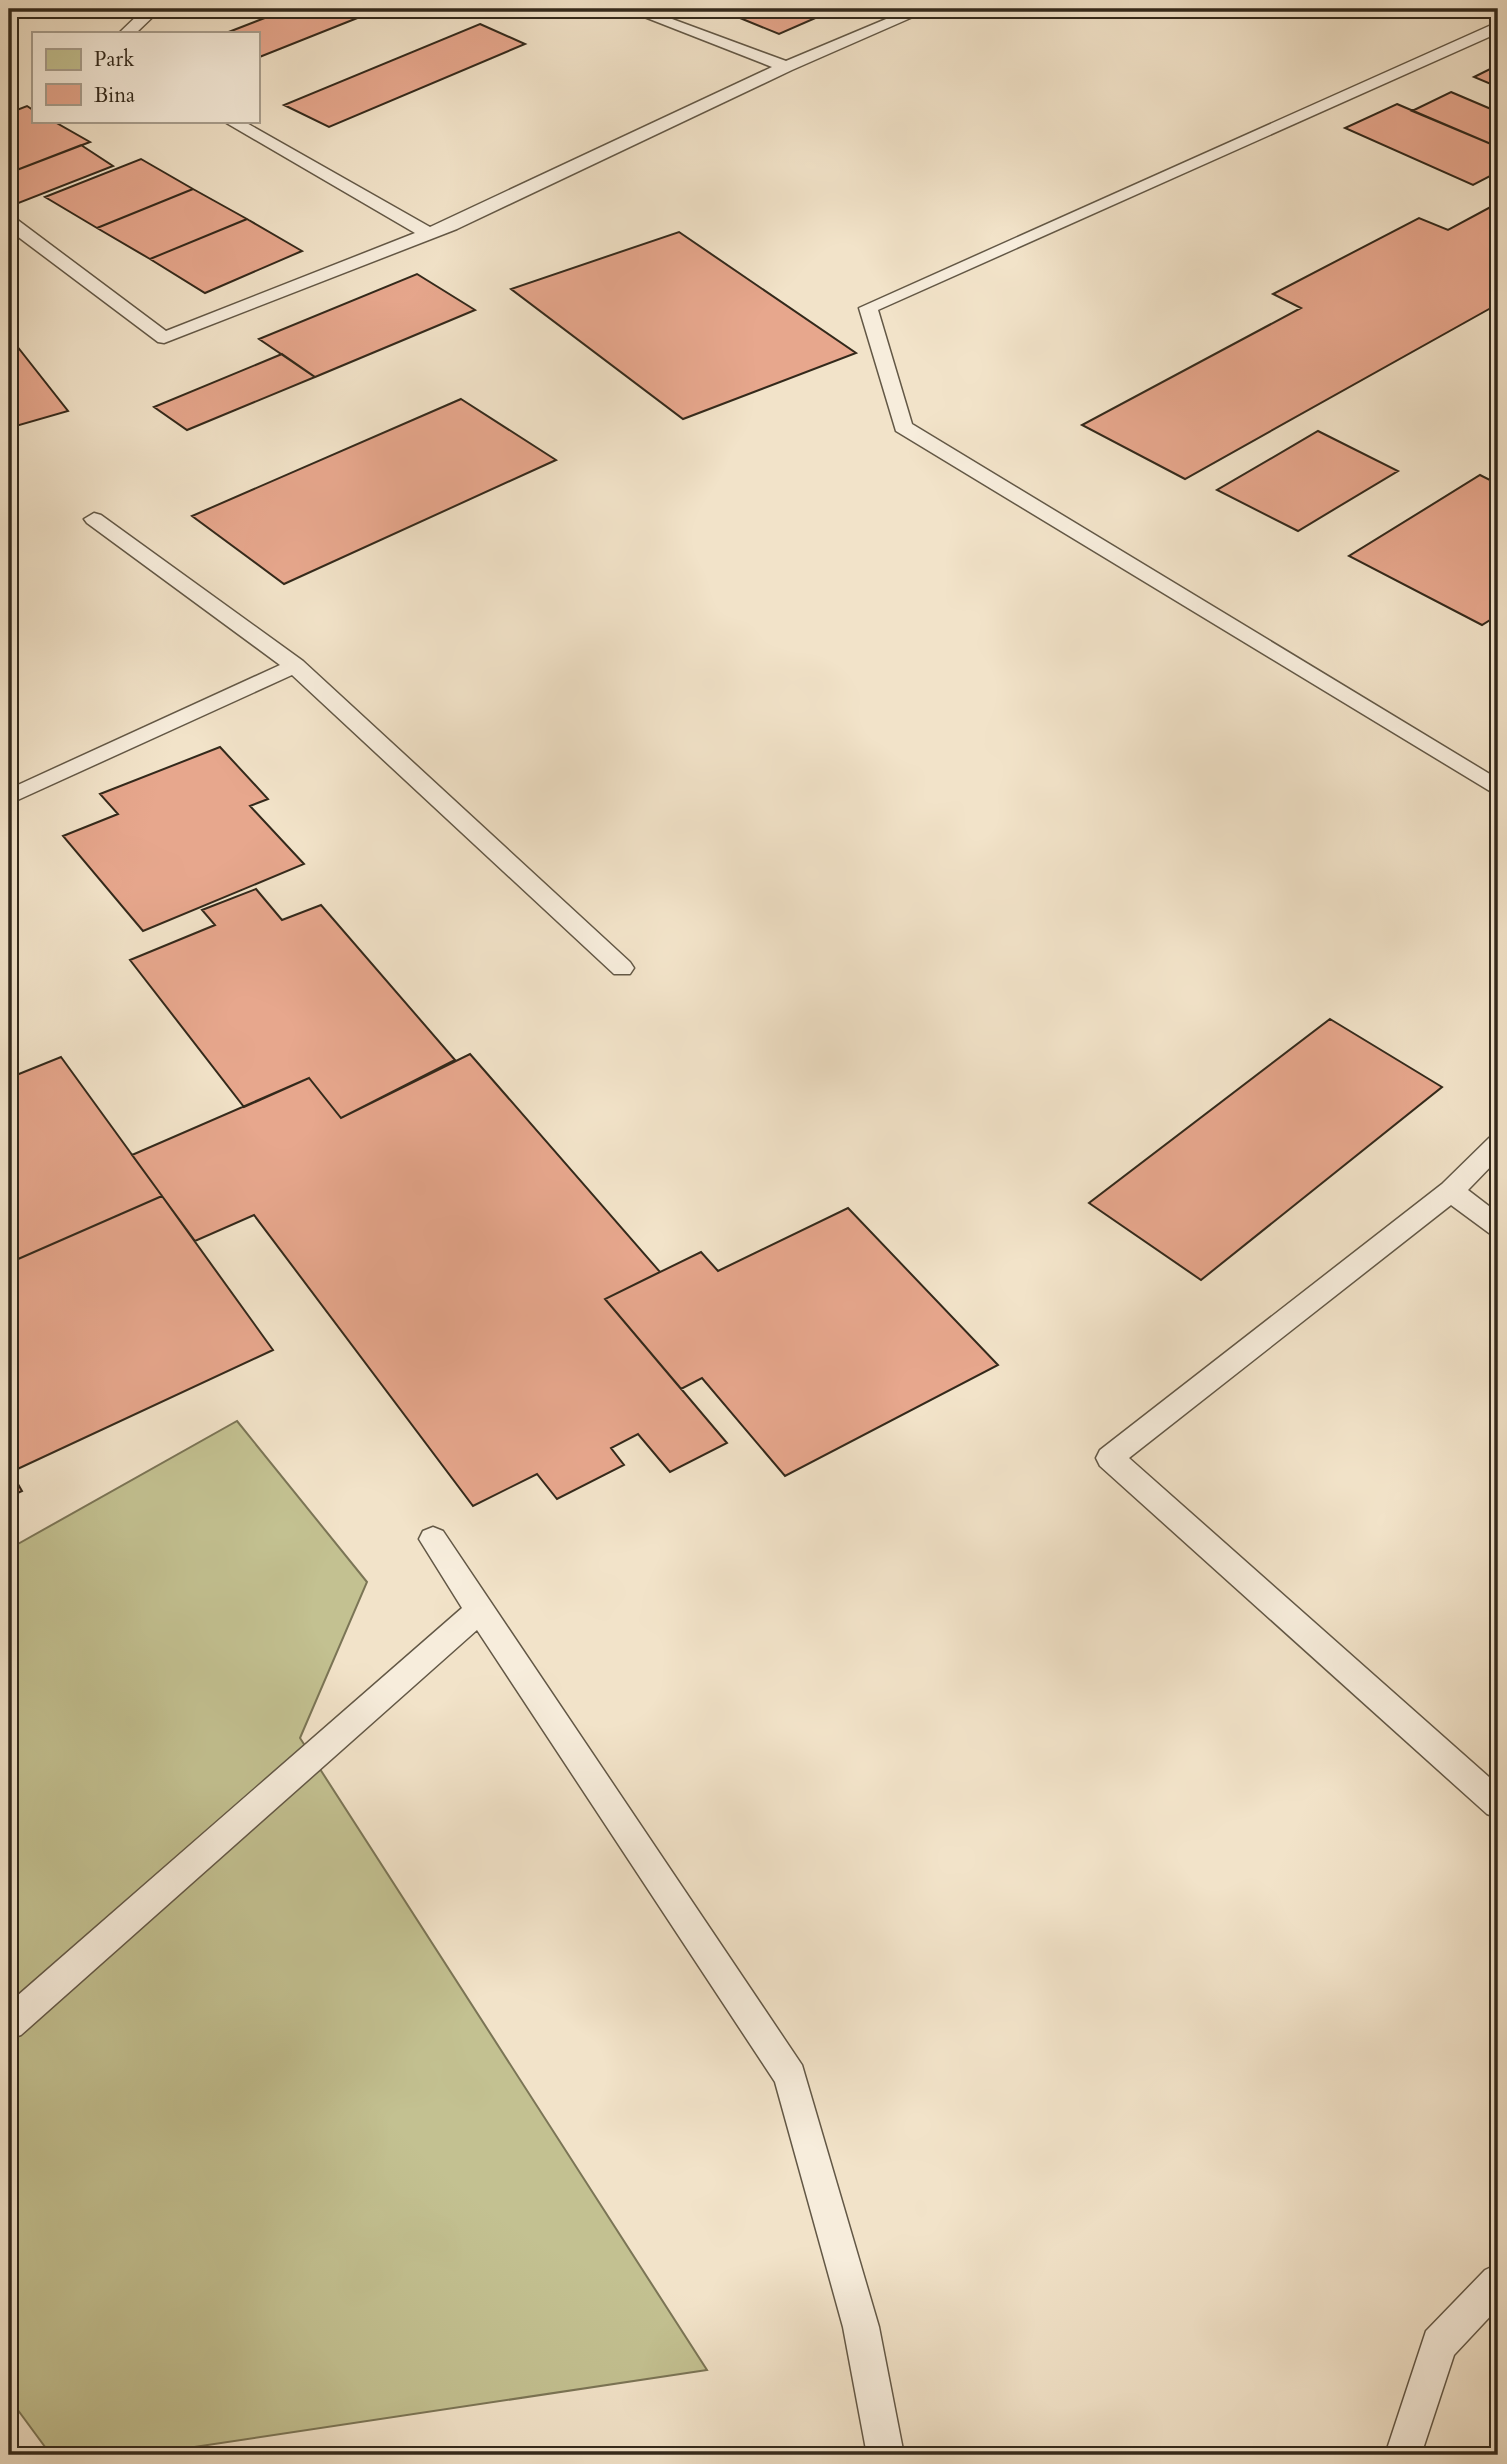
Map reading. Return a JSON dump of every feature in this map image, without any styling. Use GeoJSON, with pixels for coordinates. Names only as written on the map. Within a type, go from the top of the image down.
{"type":"FeatureCollection","features":[{"type":"Feature","properties":{"kind":"lane"},"geometry":{"type":"LineString","coordinates":[[9,15],[23,9]]}},
{"type":"Feature","properties":{"kind":"lane"},"geometry":{"type":"LineString","coordinates":[[128,32],[153,9]]}},
{"type":"Feature","properties":{"kind":"lane"},"geometry":{"type":"LineString","coordinates":[[632,9],[786,66]]}},
{"type":"Feature","properties":{"kind":"lane"},"geometry":{"type":"LineString","coordinates":[[9,222],[164,338],[428,233],[786,66],[923,9]]}},
{"type":"Feature","properties":{"kind":"lane"},"geometry":{"type":"LineString","coordinates":[[1498,27],[868,308],[903,427],[1498,789]]}},
{"type":"Feature","properties":{"kind":"lane"},"geometry":{"type":"LineString","coordinates":[[233,122],[428,233]]}},
{"type":"Feature","properties":{"kind":"lane"},"geometry":{"type":"LineString","coordinates":[[94,519],[295,666],[622,968]]}},
{"type":"Feature","properties":{"kind":"lane"},"geometry":{"type":"LineString","coordinates":[[9,797],[295,666]]}},
{"type":"Feature","properties":{"kind":"lane"},"geometry":{"type":"LineString","coordinates":[[1498,1144],[1451,1191],[1110,1458],[1498,1804]]}},
{"type":"Feature","properties":{"kind":"lane"},"geometry":{"type":"LineString","coordinates":[[1451,1191],[1498,1226]]}},
{"type":"Feature","properties":{"kind":"lane"},"geometry":{"type":"LineString","coordinates":[[433,1539],[790,2076],[861,2327],[886,2455]]}},
{"type":"Feature","properties":{"kind":"lane"},"geometry":{"type":"LineString","coordinates":[[9,2024],[479,1611]]}},
{"type":"Feature","properties":{"kind":"lane"},"geometry":{"type":"LineString","coordinates":[[1404,2455],[1439,2344],[1498,2282]]}},
{"type":"Feature","properties":{"kind":"green space"},"geometry":{"type":"Polygon","coordinates":[[[237,1421],[367,1582],[300,1738],[707,2370],[141,2455],[51,2455],[9,2398],[9,1549],[237,1421]]]}},
{"type":"Feature","properties":{"kind":"building"},"geometry":{"type":"Polygon","coordinates":[[[288,9],[380,9],[259,57],[259,32],[229,32],[288,9]]]}},
{"type":"Feature","properties":{"kind":"building"},"geometry":{"type":"Polygon","coordinates":[[[718,9],[836,9],[779,34],[718,9]]]}},
{"type":"Feature","properties":{"kind":"building"},"geometry":{"type":"Polygon","coordinates":[[[480,24],[525,44],[329,127],[284,105],[480,24]]]}},
{"type":"Feature","properties":{"kind":"building"},"geometry":{"type":"Polygon","coordinates":[[[1498,65],[1498,87],[1474,77],[1498,65]]]}},
{"type":"Feature","properties":{"kind":"building"},"geometry":{"type":"Polygon","coordinates":[[[1451,92],[1498,112],[1498,147],[1412,111],[1451,92]]]}},
{"type":"Feature","properties":{"kind":"building"},"geometry":{"type":"Polygon","coordinates":[[[1397,104],[1498,147],[1498,172],[1473,185],[1345,128],[1397,104]]]}},
{"type":"Feature","properties":{"kind":"building"},"geometry":{"type":"Polygon","coordinates":[[[27,106],[32,109],[32,122],[55,122],[90,142],[9,173],[9,113],[27,106]]]}},
{"type":"Feature","properties":{"kind":"building"},"geometry":{"type":"Polygon","coordinates":[[[81,145],[113,166],[16,204],[9,200],[9,173],[81,145]]]}},
{"type":"Feature","properties":{"kind":"building"},"geometry":{"type":"Polygon","coordinates":[[[141,159],[193,189],[97,228],[45,197],[141,159]]]}},
{"type":"Feature","properties":{"kind":"building"},"geometry":{"type":"Polygon","coordinates":[[[193,189],[247,219],[150,259],[97,228],[193,189]]]}},
{"type":"Feature","properties":{"kind":"building"},"geometry":{"type":"Polygon","coordinates":[[[1498,203],[1498,304],[1185,479],[1082,425],[1301,308],[1273,294],[1419,218],[1448,230],[1498,203]]]}},
{"type":"Feature","properties":{"kind":"building"},"geometry":{"type":"Polygon","coordinates":[[[247,219],[302,251],[205,293],[150,259],[247,219]]]}},
{"type":"Feature","properties":{"kind":"building"},"geometry":{"type":"Polygon","coordinates":[[[679,232],[856,353],[683,419],[511,289],[679,232]]]}},
{"type":"Feature","properties":{"kind":"building"},"geometry":{"type":"Polygon","coordinates":[[[417,274],[475,310],[315,377],[259,339],[417,274]]]}},
{"type":"Feature","properties":{"kind":"building"},"geometry":{"type":"Polygon","coordinates":[[[9,336],[68,411],[9,428],[9,336]]]}},
{"type":"Feature","properties":{"kind":"building"},"geometry":{"type":"Polygon","coordinates":[[[282,354],[315,377],[187,430],[154,407],[282,354]]]}},
{"type":"Feature","properties":{"kind":"building"},"geometry":{"type":"Polygon","coordinates":[[[461,399],[556,460],[284,584],[192,516],[461,399]]]}},
{"type":"Feature","properties":{"kind":"building"},"geometry":{"type":"Polygon","coordinates":[[[1318,431],[1398,471],[1298,531],[1217,490],[1318,431]]]}},
{"type":"Feature","properties":{"kind":"building"},"geometry":{"type":"Polygon","coordinates":[[[1480,475],[1498,484],[1498,615],[1482,625],[1349,556],[1480,475]]]}},
{"type":"Feature","properties":{"kind":"building"},"geometry":{"type":"Polygon","coordinates":[[[220,747],[268,799],[250,806],[304,864],[143,931],[63,836],[118,814],[100,794],[220,747]]]}},
{"type":"Feature","properties":{"kind":"building"},"geometry":{"type":"Polygon","coordinates":[[[256,889],[282,920],[321,905],[455,1060],[341,1118],[309,1078],[244,1107],[130,960],[215,925],[202,910],[256,889]]]}},
{"type":"Feature","properties":{"kind":"building"},"geometry":{"type":"Polygon","coordinates":[[[1330,1019],[1442,1087],[1201,1280],[1089,1203],[1330,1019]]]}},
{"type":"Feature","properties":{"kind":"building"},"geometry":{"type":"Polygon","coordinates":[[[470,1054],[660,1272],[605,1299],[727,1443],[670,1472],[638,1434],[611,1448],[624,1465],[557,1499],[537,1474],[473,1506],[254,1215],[195,1241],[132,1155],[309,1078],[341,1118],[470,1054]]]}},
{"type":"Feature","properties":{"kind":"building"},"geometry":{"type":"Polygon","coordinates":[[[61,1057],[162,1196],[9,1263],[9,1078],[61,1057]]]}},
{"type":"Feature","properties":{"kind":"building"},"geometry":{"type":"Polygon","coordinates":[[[162,1196],[273,1350],[11,1472],[22,1491],[9,1497],[9,1263],[162,1196]]]}},
{"type":"Feature","properties":{"kind":"building"},"geometry":{"type":"Polygon","coordinates":[[[848,1208],[998,1365],[785,1476],[702,1378],[681,1389],[605,1299],[701,1252],[718,1271],[848,1208]]]}}]}
